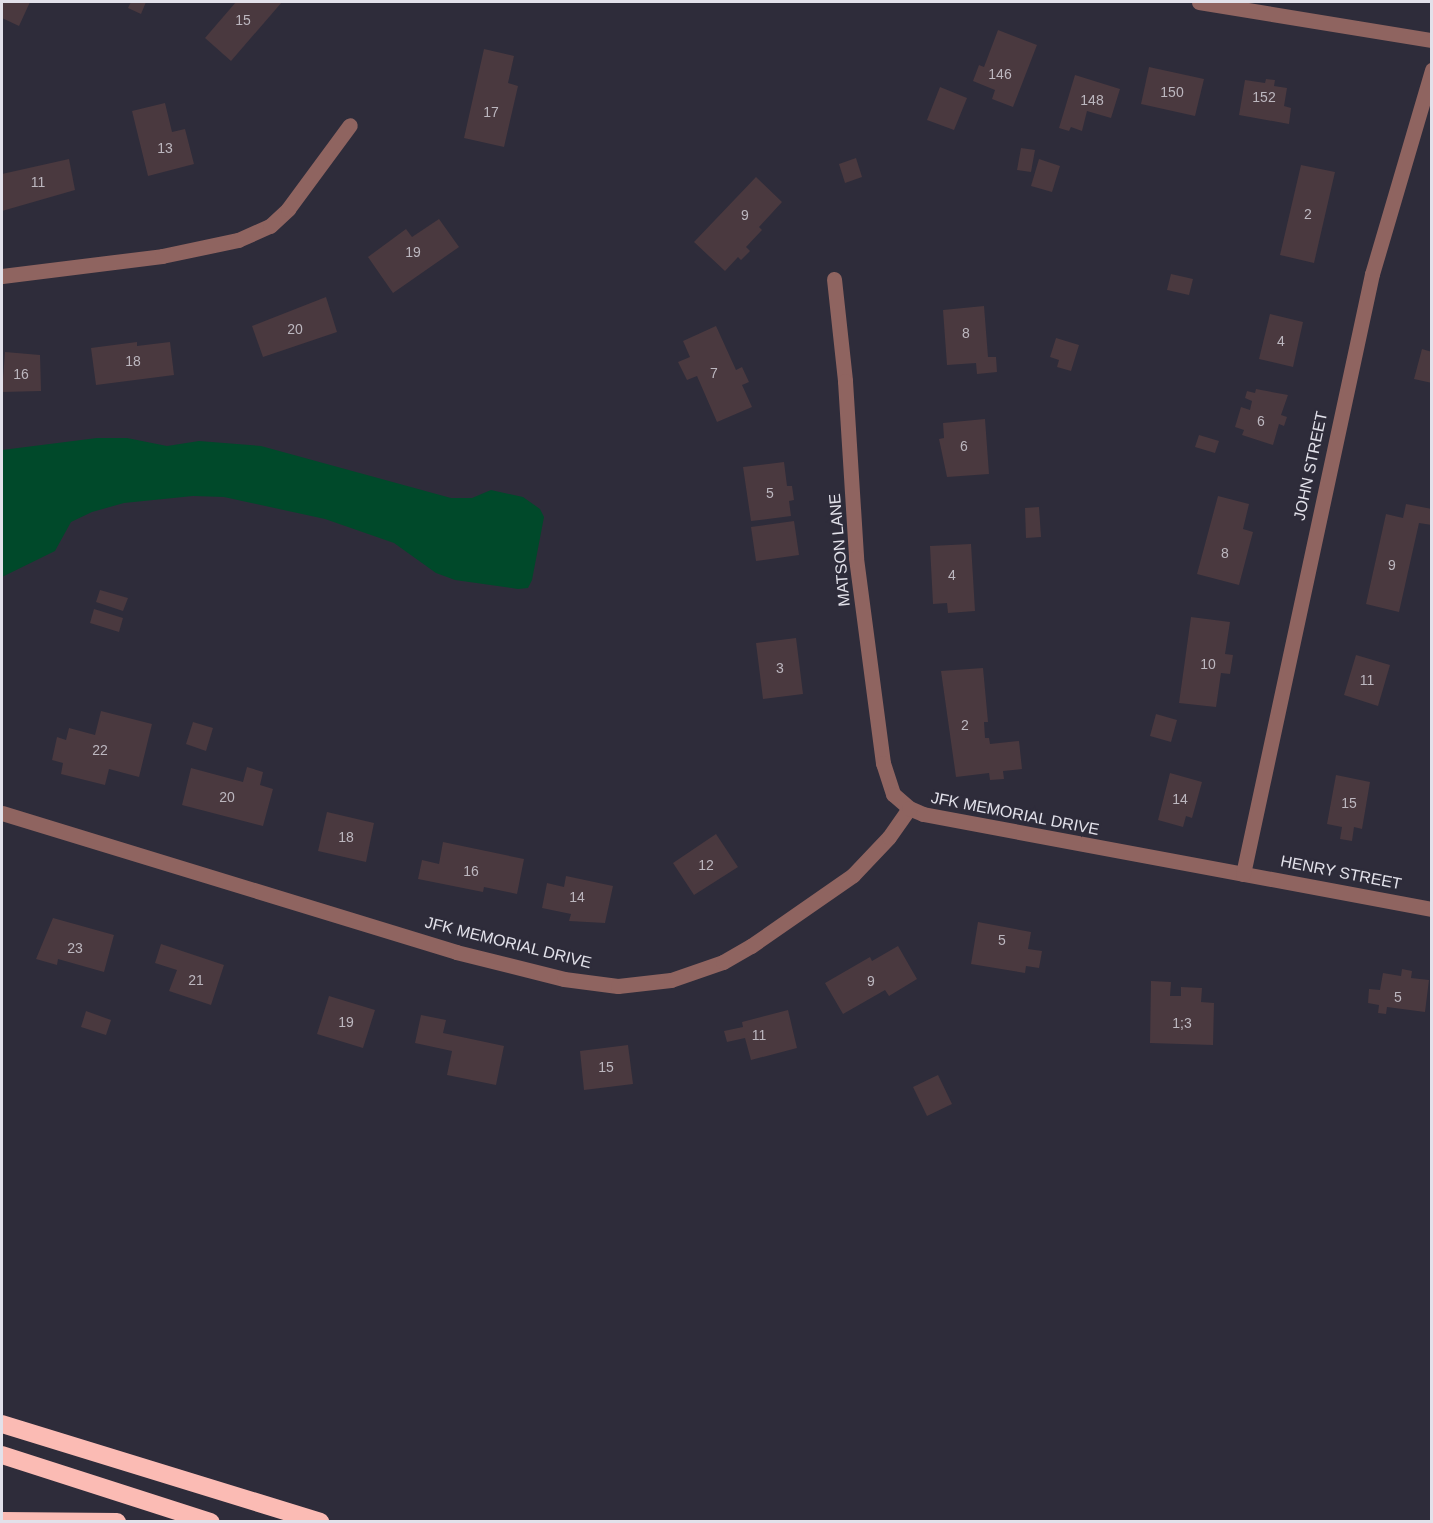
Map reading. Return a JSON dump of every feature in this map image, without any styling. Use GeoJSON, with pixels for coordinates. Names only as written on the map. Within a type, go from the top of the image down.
{"type":"FeatureCollection","features":[{"type":"Feature","properties":{"kind":"highway"},"geometry":{"type":"LineString","coordinates":[[2,1424],[321,1521]]}},
{"type":"Feature","properties":{"kind":"highway"},"geometry":{"type":"LineString","coordinates":[[2,1455],[211,1521]]}},
{"type":"Feature","properties":{"kind":"highway"},"geometry":{"type":"LineString","coordinates":[[2,1521],[117,1521]]}},
{"type":"Feature","properties":{"kind":"street"},"geometry":{"type":"LineString","coordinates":[[1199,2],[1431,40]]}},
{"type":"Feature","properties":{"kind":"street","name":"JOHN STREET"},"geometry":{"type":"LineString","coordinates":[[1244,874],[1372,273],[1431,70]]}},
{"type":"Feature","properties":{"kind":"street"},"geometry":{"type":"LineString","coordinates":[[2,276],[162,256],[238,240],[270,226],[288,209],[350,125]]}},
{"type":"Feature","properties":{"kind":"street","name":"MATSON LANE"},"geometry":{"type":"LineString","coordinates":[[834,279],[845,381],[856,558],[883,763],[893,794],[909,808]]}},
{"type":"Feature","properties":{"kind":"street","name":"JFK MEMORIAL DRIVE"},"geometry":{"type":"LineString","coordinates":[[2,813],[456,952],[564,978],[629,986],[682,977],[751,946],[853,874],[889,837],[909,808],[923,814],[1244,874]]}},
{"type":"Feature","properties":{"kind":"street","name":"HENRY STREET"},"geometry":{"type":"LineString","coordinates":[[1244,874],[1431,909]]}},
{"type":"Feature","properties":{"kind":"green space"},"geometry":{"type":"Polygon","coordinates":[[[97,438],[127,438],[167,446],[199,441],[261,446],[451,498],[472,498],[491,490],[523,497],[540,509],[544,517],[532,580],[528,588],[518,589],[455,580],[436,573],[394,543],[325,519],[224,497],[193,496],[124,503],[92,512],[71,522],[55,551],[2,577],[2,450],[97,438]]]}},
{"type":"Feature","properties":{"kind":"building"},"geometry":{"type":"Polygon","coordinates":[[[2,2],[30,2],[19,26],[2,18],[2,2]]]}},
{"type":"Feature","properties":{"kind":"building"},"geometry":{"type":"Polygon","coordinates":[[[131,2],[146,2],[141,14],[128,8],[131,2]]]}},
{"type":"Feature","properties":{"kind":"building"},"geometry":{"type":"Polygon","coordinates":[[[236,2],[282,2],[231,61],[205,38],[236,2]]]}},
{"type":"Feature","properties":{"kind":"building"},"geometry":{"type":"Polygon","coordinates":[[[998,30],[1037,45],[1013,107],[992,99],[995,90],[973,81],[979,65],[984,67],[998,30]]]}},
{"type":"Feature","properties":{"kind":"building"},"geometry":{"type":"Polygon","coordinates":[[[484,49],[514,56],[508,83],[518,86],[504,147],[464,138],[484,49]]]}},
{"type":"Feature","properties":{"kind":"building"},"geometry":{"type":"Polygon","coordinates":[[[1149,67],[1204,79],[1195,116],[1141,104],[1149,67]]]}},
{"type":"Feature","properties":{"kind":"building"},"geometry":{"type":"Polygon","coordinates":[[[1075,75],[1120,89],[1111,118],[1087,111],[1082,131],[1071,127],[1069,131],[1059,128],[1075,75]]]}},
{"type":"Feature","properties":{"kind":"building"},"geometry":{"type":"Polygon","coordinates":[[[1266,79],[1275,80],[1274,86],[1287,88],[1284,106],[1291,108],[1289,124],[1239,115],[1245,80],[1265,83],[1266,79]]]}},
{"type":"Feature","properties":{"kind":"building"},"geometry":{"type":"Polygon","coordinates":[[[940,87],[967,98],[954,130],[927,120],[940,87]]]}},
{"type":"Feature","properties":{"kind":"building"},"geometry":{"type":"Polygon","coordinates":[[[165,103],[172,132],[185,129],[194,164],[148,176],[132,111],[165,103]]]}},
{"type":"Feature","properties":{"kind":"building"},"geometry":{"type":"Polygon","coordinates":[[[1021,148],[1035,150],[1031,172],[1017,170],[1021,148]]]}},
{"type":"Feature","properties":{"kind":"building"},"geometry":{"type":"Polygon","coordinates":[[[856,158],[862,177],[845,183],[839,164],[856,158]]]}},
{"type":"Feature","properties":{"kind":"building"},"geometry":{"type":"Polygon","coordinates":[[[69,159],[75,190],[2,211],[2,174],[69,159]]]}},
{"type":"Feature","properties":{"kind":"building"},"geometry":{"type":"Polygon","coordinates":[[[1039,159],[1060,166],[1052,192],[1031,186],[1039,159]]]}},
{"type":"Feature","properties":{"kind":"building"},"geometry":{"type":"Polygon","coordinates":[[[1301,165],[1335,172],[1314,263],[1280,255],[1301,165]]]}},
{"type":"Feature","properties":{"kind":"building"},"geometry":{"type":"Polygon","coordinates":[[[756,177],[782,202],[759,227],[762,230],[746,247],[750,251],[741,260],[738,257],[725,271],[694,242],[756,177]]]}},
{"type":"Feature","properties":{"kind":"building"},"geometry":{"type":"Polygon","coordinates":[[[439,219],[459,247],[393,293],[368,257],[406,229],[412,237],[439,219]]]}},
{"type":"Feature","properties":{"kind":"building"},"geometry":{"type":"Polygon","coordinates":[[[1171,274],[1193,279],[1189,295],[1167,290],[1171,274]]]}},
{"type":"Feature","properties":{"kind":"building"},"geometry":{"type":"Polygon","coordinates":[[[326,297],[337,332],[263,357],[252,326],[326,297]]]}},
{"type":"Feature","properties":{"kind":"building"},"geometry":{"type":"Polygon","coordinates":[[[984,306],[988,357],[996,357],[997,372],[977,374],[976,363],[947,365],[943,310],[984,306]]]}},
{"type":"Feature","properties":{"kind":"building"},"geometry":{"type":"Polygon","coordinates":[[[1270,314],[1303,322],[1293,367],[1259,359],[1270,314]]]}},
{"type":"Feature","properties":{"kind":"building"},"geometry":{"type":"Polygon","coordinates":[[[716,326],[736,370],[742,367],[749,382],[742,385],[752,407],[717,422],[697,376],[687,380],[678,362],[690,357],[683,341],[716,326]]]}},
{"type":"Feature","properties":{"kind":"building"},"geometry":{"type":"Polygon","coordinates":[[[1056,338],[1079,345],[1071,371],[1057,367],[1059,360],[1050,357],[1056,338]]]}},
{"type":"Feature","properties":{"kind":"building"},"geometry":{"type":"Polygon","coordinates":[[[137,342],[137,346],[170,342],[174,375],[96,385],[91,348],[137,342]]]}},
{"type":"Feature","properties":{"kind":"building"},"geometry":{"type":"Polygon","coordinates":[[[1422,349],[1432,352],[1432,383],[1414,379],[1422,349]]]}},
{"type":"Feature","properties":{"kind":"building"},"geometry":{"type":"Polygon","coordinates":[[[5,352],[40,355],[41,391],[2,392],[5,352]]]}},
{"type":"Feature","properties":{"kind":"building"},"geometry":{"type":"Polygon","coordinates":[[[1256,389],[1288,395],[1281,415],[1287,417],[1284,426],[1279,424],[1273,445],[1242,435],[1244,430],[1235,427],[1241,407],[1250,410],[1252,401],[1245,398],[1247,391],[1255,393],[1256,389]]]}},
{"type":"Feature","properties":{"kind":"building"},"geometry":{"type":"Polygon","coordinates":[[[985,419],[989,474],[947,477],[939,439],[944,438],[943,423],[985,419]]]}},
{"type":"Feature","properties":{"kind":"building"},"geometry":{"type":"Polygon","coordinates":[[[1199,435],[1219,441],[1215,453],[1195,447],[1199,435]]]}},
{"type":"Feature","properties":{"kind":"building"},"geometry":{"type":"Polygon","coordinates":[[[784,462],[787,486],[792,486],[794,500],[789,501],[791,516],[751,521],[743,467],[784,462]]]}},
{"type":"Feature","properties":{"kind":"building"},"geometry":{"type":"Polygon","coordinates":[[[1218,496],[1249,504],[1243,529],[1253,532],[1239,585],[1197,574],[1218,496]]]}},
{"type":"Feature","properties":{"kind":"building"},"geometry":{"type":"Polygon","coordinates":[[[1406,504],[1432,509],[1432,525],[1419,523],[1399,612],[1366,604],[1386,514],[1403,518],[1406,504]]]}},
{"type":"Feature","properties":{"kind":"building"},"geometry":{"type":"Polygon","coordinates":[[[1039,507],[1041,537],[1026,538],[1025,508],[1039,507]]]}},
{"type":"Feature","properties":{"kind":"building"},"geometry":{"type":"Polygon","coordinates":[[[794,521],[799,555],[756,561],[751,527],[794,521]]]}},
{"type":"Feature","properties":{"kind":"building"},"geometry":{"type":"Polygon","coordinates":[[[971,544],[975,611],[948,613],[947,603],[933,604],[930,546],[971,544]]]}},
{"type":"Feature","properties":{"kind":"building"},"geometry":{"type":"Polygon","coordinates":[[[100,590],[128,598],[123,611],[96,602],[100,590]]]}},
{"type":"Feature","properties":{"kind":"building"},"geometry":{"type":"Polygon","coordinates":[[[94,609],[123,618],[119,632],[90,623],[94,609]]]}},
{"type":"Feature","properties":{"kind":"building"},"geometry":{"type":"Polygon","coordinates":[[[1191,617],[1230,622],[1225,654],[1233,655],[1230,674],[1221,673],[1216,707],[1179,703],[1191,617]]]}},
{"type":"Feature","properties":{"kind":"building"},"geometry":{"type":"Polygon","coordinates":[[[796,638],[803,694],[763,699],[756,643],[796,638]]]}},
{"type":"Feature","properties":{"kind":"building"},"geometry":{"type":"Polygon","coordinates":[[[1356,655],[1390,665],[1378,706],[1344,695],[1356,655]]]}},
{"type":"Feature","properties":{"kind":"building"},"geometry":{"type":"Polygon","coordinates":[[[983,668],[988,722],[984,722],[985,738],[989,738],[990,744],[1019,741],[1022,769],[1003,771],[1004,779],[990,780],[989,773],[956,777],[941,671],[983,668]]]}},
{"type":"Feature","properties":{"kind":"building"},"geometry":{"type":"Polygon","coordinates":[[[101,711],[152,724],[139,777],[109,769],[105,785],[61,774],[63,763],[52,760],[57,737],[66,740],[69,728],[95,735],[101,711]]]}},
{"type":"Feature","properties":{"kind":"building"},"geometry":{"type":"Polygon","coordinates":[[[1156,714],[1177,720],[1171,742],[1150,736],[1156,714]]]}},
{"type":"Feature","properties":{"kind":"building"},"geometry":{"type":"Polygon","coordinates":[[[193,722],[213,728],[206,751],[186,744],[193,722]]]}},
{"type":"Feature","properties":{"kind":"building"},"geometry":{"type":"Polygon","coordinates":[[[247,767],[263,772],[260,785],[273,789],[263,826],[182,805],[191,768],[243,782],[247,767]]]}},
{"type":"Feature","properties":{"kind":"building"},"geometry":{"type":"Polygon","coordinates":[[[1170,773],[1202,782],[1192,818],[1186,816],[1183,827],[1158,820],[1170,773]]]}},
{"type":"Feature","properties":{"kind":"building"},"geometry":{"type":"Polygon","coordinates":[[[1336,775],[1370,782],[1362,829],[1354,827],[1352,841],[1340,839],[1342,827],[1327,824],[1336,775]]]}},
{"type":"Feature","properties":{"kind":"building"},"geometry":{"type":"Polygon","coordinates":[[[327,812],[374,823],[366,862],[318,851],[327,812]]]}},
{"type":"Feature","properties":{"kind":"building"},"geometry":{"type":"Polygon","coordinates":[[[716,834],[738,867],[694,895],[673,863],[716,834]]]}},
{"type":"Feature","properties":{"kind":"building"},"geometry":{"type":"Polygon","coordinates":[[[443,842],[524,859],[517,894],[484,887],[483,892],[418,879],[422,860],[439,864],[443,842]]]}},
{"type":"Feature","properties":{"kind":"building"},"geometry":{"type":"Polygon","coordinates":[[[566,876],[613,886],[605,923],[569,921],[571,914],[542,908],[547,883],[564,887],[566,876]]]}},
{"type":"Feature","properties":{"kind":"building"},"geometry":{"type":"Polygon","coordinates":[[[53,918],[114,935],[104,972],[58,959],[57,965],[36,959],[53,918]]]}},
{"type":"Feature","properties":{"kind":"building"},"geometry":{"type":"Polygon","coordinates":[[[978,922],[1031,932],[1028,949],[1042,951],[1039,968],[1026,966],[1025,973],[971,964],[978,922]]]}},
{"type":"Feature","properties":{"kind":"building"},"geometry":{"type":"Polygon","coordinates":[[[161,944],[224,965],[211,1005],[169,991],[177,970],[155,963],[161,944]]]}},
{"type":"Feature","properties":{"kind":"building"},"geometry":{"type":"Polygon","coordinates":[[[898,946],[917,979],[889,996],[885,990],[843,1014],[825,983],[870,957],[872,961],[898,946]]]}},
{"type":"Feature","properties":{"kind":"building"},"geometry":{"type":"Polygon","coordinates":[[[1402,969],[1412,971],[1411,978],[1429,980],[1425,1012],[1387,1007],[1386,1014],[1378,1013],[1379,1005],[1368,1003],[1369,989],[1380,990],[1383,973],[1401,976],[1402,969]]]}},
{"type":"Feature","properties":{"kind":"building"},"geometry":{"type":"Polygon","coordinates":[[[1151,981],[1171,982],[1170,996],[1181,996],[1181,987],[1202,988],[1201,1002],[1214,1003],[1213,1045],[1150,1043],[1151,981]]]}},
{"type":"Feature","properties":{"kind":"building"},"geometry":{"type":"Polygon","coordinates":[[[329,996],[375,1010],[363,1048],[317,1034],[329,996]]]}},
{"type":"Feature","properties":{"kind":"building"},"geometry":{"type":"Polygon","coordinates":[[[788,1010],[797,1048],[751,1060],[745,1038],[727,1042],[724,1031],[743,1027],[742,1022],[788,1010]]]}},
{"type":"Feature","properties":{"kind":"building"},"geometry":{"type":"Polygon","coordinates":[[[86,1011],[111,1020],[106,1035],[81,1027],[86,1011]]]}},
{"type":"Feature","properties":{"kind":"building"},"geometry":{"type":"Polygon","coordinates":[[[421,1015],[446,1020],[443,1033],[504,1046],[496,1085],[447,1075],[452,1051],[415,1043],[421,1015]]]}},
{"type":"Feature","properties":{"kind":"building"},"geometry":{"type":"Polygon","coordinates":[[[628,1045],[633,1084],[584,1090],[580,1051],[628,1045]]]}},
{"type":"Feature","properties":{"kind":"building"},"geometry":{"type":"Polygon","coordinates":[[[938,1075],[952,1104],[927,1116],[913,1087],[938,1075]]]}}]}
